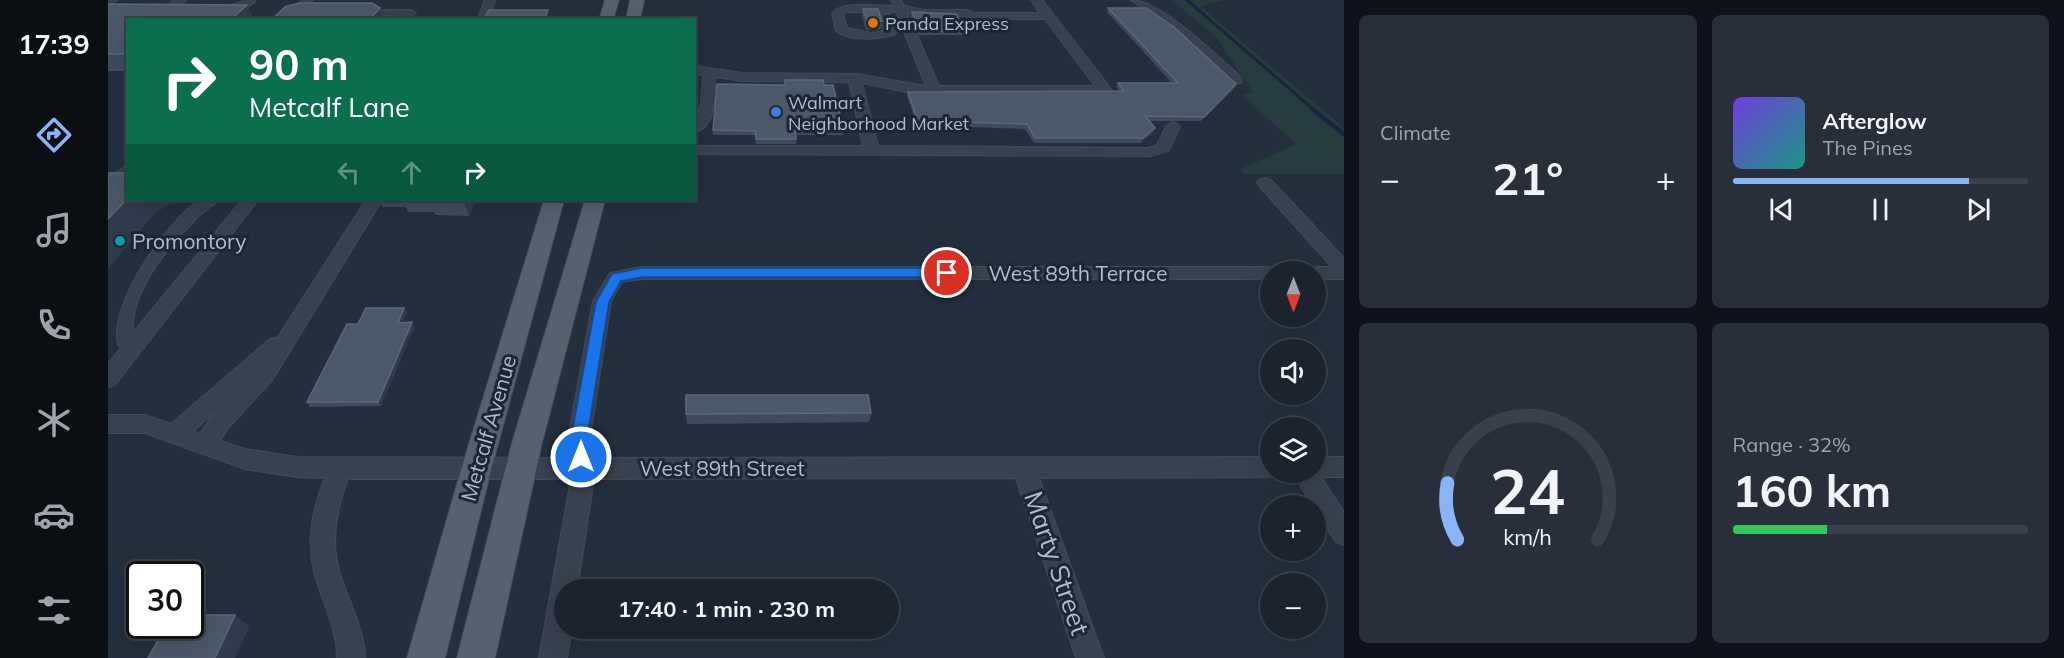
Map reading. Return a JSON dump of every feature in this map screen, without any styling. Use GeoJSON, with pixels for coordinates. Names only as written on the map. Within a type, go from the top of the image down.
{"type":"FeatureCollection","features":[{"type":"Feature","properties":{"kind":"main road"},"geometry":{"type":"LineString","coordinates":[[607,18],[612,0]]}},
{"type":"Feature","properties":{"kind":"main road"},"geometry":{"type":"LineString","coordinates":[[633,18],[637,0]]}},
{"type":"Feature","properties":{"kind":"main road","name":"Metcalf Avenue"},"geometry":{"type":"LineString","coordinates":[[426,658],[476,470],[554,201]]}},
{"type":"Feature","properties":{"kind":"main road","name":"Metcalf Avenue"},"geometry":{"type":"LineString","coordinates":[[476,658],[520,469],[594,201]]}},
{"type":"Feature","properties":{"kind":"street"},"geometry":{"type":"LineString","coordinates":[[163,10],[181,0]]}},
{"type":"Feature","properties":{"kind":"street"},"geometry":{"type":"LineString","coordinates":[[207,10],[238,10],[251,0]]}},
{"type":"Feature","properties":{"kind":"street"},"geometry":{"type":"LineString","coordinates":[[290,16],[308,0]]}},
{"type":"Feature","properties":{"kind":"street"},"geometry":{"type":"LineString","coordinates":[[340,13],[409,16],[420,0]]}},
{"type":"Feature","properties":{"kind":"street"},"geometry":{"type":"LineString","coordinates":[[483,18],[490,0]]}},
{"type":"Feature","properties":{"kind":"street"},"geometry":{"type":"LineString","coordinates":[[1136,0],[1185,32],[1236,80]]}},
{"type":"Feature","properties":{"kind":"street"},"geometry":{"type":"LineString","coordinates":[[696,70],[743,77],[856,78],[916,90],[1105,90],[1037,2],[972,6],[922,13],[902,6],[839,10],[838,20],[842,31],[846,34],[884,36],[891,31],[883,9]]}},
{"type":"Feature","properties":{"kind":"street"},"geometry":{"type":"LineString","coordinates":[[108,3],[113,7]]}},
{"type":"Feature","properties":{"kind":"street"},"geometry":{"type":"LineString","coordinates":[[902,6],[934,90]]}},
{"type":"Feature","properties":{"kind":"street"},"geometry":{"type":"LineString","coordinates":[[972,6],[972,16],[1048,16]]}},
{"type":"Feature","properties":{"kind":"street"},"geometry":{"type":"LineString","coordinates":[[290,16],[317,13]]}},
{"type":"Feature","properties":{"kind":"street"},"geometry":{"type":"LineString","coordinates":[[696,128],[703,123],[706,114],[709,73]]}},
{"type":"Feature","properties":{"kind":"street"},"geometry":{"type":"LineString","coordinates":[[856,78],[855,87],[872,152]]}},
{"type":"Feature","properties":{"kind":"street"},"geometry":{"type":"LineString","coordinates":[[696,150],[1150,152],[1163,148],[1173,126]]}},
{"type":"Feature","properties":{"kind":"street"},"geometry":{"type":"LineString","coordinates":[[1265,183],[1344,271]]}},
{"type":"Feature","properties":{"kind":"street"},"geometry":{"type":"LineString","coordinates":[[135,343],[125,340],[122,334],[126,299],[139,275],[196,209],[208,201]]}},
{"type":"Feature","properties":{"kind":"street"},"geometry":{"type":"LineString","coordinates":[[108,379],[249,201]]}},
{"type":"Feature","properties":{"kind":"street"},"geometry":{"type":"LineString","coordinates":[[205,446],[220,422],[266,373],[373,201]]}},
{"type":"Feature","properties":{"kind":"street"},"geometry":{"type":"LineString","coordinates":[[1326,272],[1344,271]]}},
{"type":"Feature","properties":{"kind":"street","name":"West 89th Terrace"},"geometry":{"type":"LineString","coordinates":[[584,469],[578,444],[602,302],[616,277],[642,273],[1260,273]]}},
{"type":"Feature","properties":{"kind":"street"},"geometry":{"type":"LineString","coordinates":[[174,434],[288,335]]}},
{"type":"Feature","properties":{"kind":"street","name":"West 89th Street"},"geometry":{"type":"LineString","coordinates":[[108,424],[145,424],[245,459],[297,467],[340,469],[1260,467]]}},
{"type":"Feature","properties":{"kind":"street","name":"Marty Street"},"geometry":{"type":"LineString","coordinates":[[1024,467],[1090,658]]}},
{"type":"Feature","properties":{"kind":"street"},"geometry":{"type":"LineString","coordinates":[[1326,467],[1344,467]]}},
{"type":"Feature","properties":{"kind":"street"},"geometry":{"type":"LineString","coordinates":[[340,469],[321,526],[322,558],[347,624],[351,658]]}},
{"type":"Feature","properties":{"kind":"street"},"geometry":{"type":"LineString","coordinates":[[553,658],[584,469]]}},
{"type":"Feature","properties":{"kind":"street"},"geometry":{"type":"LineString","coordinates":[[1311,483],[1344,533]]}},
{"type":"Feature","properties":{"kind":"green space"},"geometry":{"type":"Polygon","coordinates":[[[1172,0],[1225,0],[1200,6],[1344,128],[1344,174],[1244,174],[1241,169],[1296,144],[1242,95],[1253,92],[1217,38],[1172,0]]]}},
{"type":"Feature","properties":{"kind":"building"},"geometry":{"type":"Polygon","coordinates":[[[299,3],[372,3],[380,8],[371,18],[273,18],[285,7],[299,3]]]}},
{"type":"Feature","properties":{"kind":"building"},"geometry":{"type":"Polygon","coordinates":[[[108,4],[247,5],[232,18],[126,18],[126,54],[108,54],[108,4]]]}},
{"type":"Feature","properties":{"kind":"building"},"geometry":{"type":"Polygon","coordinates":[[[1108,8],[1146,8],[1174,27],[1236,84],[1204,117],[1145,116],[1155,128],[1143,138],[1035,138],[1027,124],[918,121],[908,92],[1124,91],[1118,83],[1178,83],[1108,8]]]}},
{"type":"Feature","properties":{"kind":"building"},"geometry":{"type":"Polygon","coordinates":[[[863,9],[878,9],[882,21],[868,22],[863,9]]]}},
{"type":"Feature","properties":{"kind":"building"},"geometry":{"type":"Polygon","coordinates":[[[489,10],[548,10],[545,18],[484,18],[489,10]]]}},
{"type":"Feature","properties":{"kind":"building"},"geometry":{"type":"Polygon","coordinates":[[[912,12],[956,14],[966,31],[920,31],[912,12]]]}},
{"type":"Feature","properties":{"kind":"building","name":"Walmart Neighborhood Market"},"geometry":{"type":"Polygon","coordinates":[[[785,80],[823,80],[824,85],[833,85],[844,131],[795,131],[796,139],[756,139],[755,131],[713,130],[717,84],[785,85],[785,80]]]}},
{"type":"Feature","properties":{"kind":"building"},"geometry":{"type":"Polygon","coordinates":[[[108,173],[126,173],[126,200],[108,219],[108,173]]]}},
{"type":"Feature","properties":{"kind":"building"},"geometry":{"type":"Polygon","coordinates":[[[366,308],[404,308],[398,323],[412,322],[378,402],[307,402],[347,324],[358,324],[366,308]]]}},
{"type":"Feature","properties":{"kind":"building"},"geometry":{"type":"Polygon","coordinates":[[[686,395],[868,395],[871,413],[686,414],[686,395]]]}},
{"type":"Feature","properties":{"kind":"building"},"geometry":{"type":"Polygon","coordinates":[[[204,615],[235,615],[215,658],[148,658],[159,639],[204,639],[204,615]]]}},
{"type":"Feature","properties":{"kind":"waterway"},"geometry":{"type":"LineString","coordinates":[[1187,0],[1314,110]]}},
{"type":"Feature","properties":{"kind":"waterway"},"geometry":{"type":"LineString","coordinates":[[1312,109],[1344,134]]}},
{"type":"Feature","properties":{"kind":"place","name":"Panda Express"},"geometry":{"type":"Point","coordinates":[873,23]}},
{"type":"Feature","properties":{"kind":"place","name":"Walmart Neighborhood Market"},"geometry":{"type":"Point","coordinates":[776,112]}},
{"type":"Feature","properties":{"kind":"place","name":"Promontory"},"geometry":{"type":"Point","coordinates":[120,241]}},
{"type":"Feature","properties":{"kind":"route"},"geometry":{"type":"LineString","coordinates":[[581,457],[578,444],[602,302],[616,277],[642,273],[947,273]]}}]}
